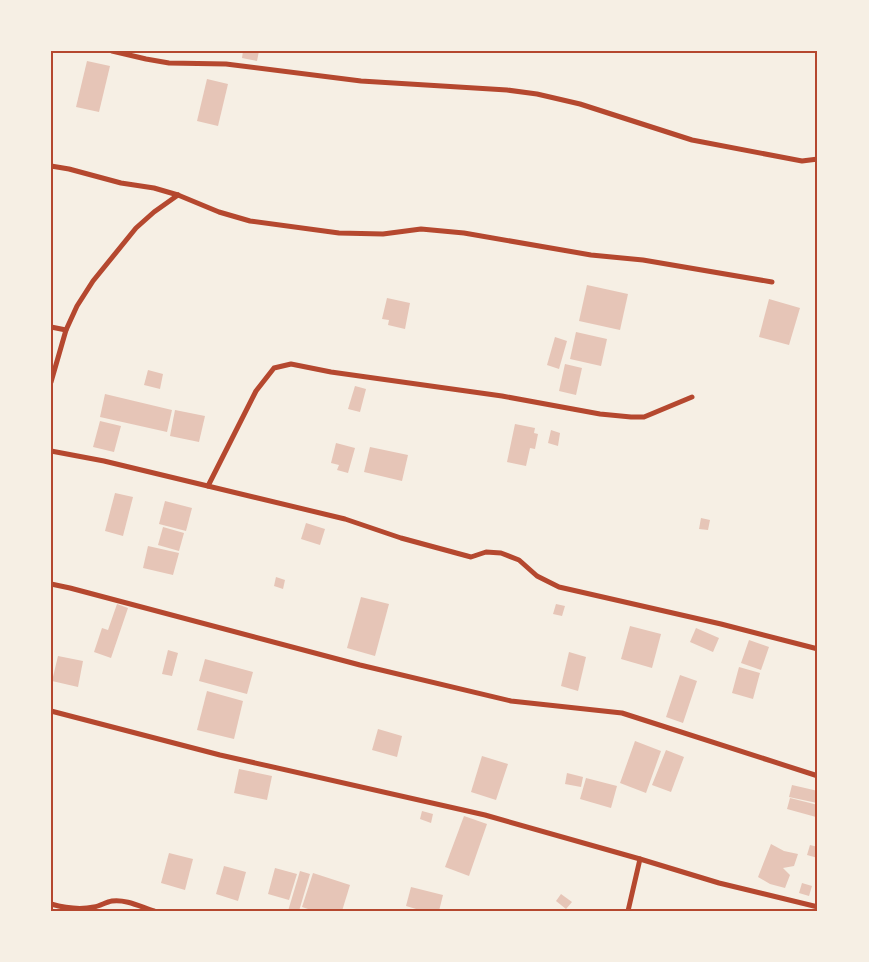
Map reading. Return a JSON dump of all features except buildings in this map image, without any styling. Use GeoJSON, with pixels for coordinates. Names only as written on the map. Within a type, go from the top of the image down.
{"type":"FeatureCollection","features":[{"type":"Feature","properties":{"kind":"street"},"geometry":{"type":"LineString","coordinates":[[112,51],[146,60],[169,63],[226,64],[361,81],[537,94],[580,104],[692,140],[802,161],[818,159]]}},
{"type":"Feature","properties":{"kind":"street"},"geometry":{"type":"LineString","coordinates":[[51,166],[121,183],[154,188],[178,195],[219,212],[250,221],[339,233],[382,234],[422,229],[464,233],[592,255],[643,260],[772,282]]}},
{"type":"Feature","properties":{"kind":"street"},"geometry":{"type":"LineString","coordinates":[[51,382],[66,330],[77,306],[93,281],[136,228],[178,195]]}},
{"type":"Feature","properties":{"kind":"street"},"geometry":{"type":"LineString","coordinates":[[51,327],[66,330]]}},
{"type":"Feature","properties":{"kind":"street"},"geometry":{"type":"LineString","coordinates":[[208,486],[256,391],[274,368],[291,364],[331,372],[502,396],[600,414],[631,417],[644,417],[692,397]]}},
{"type":"Feature","properties":{"kind":"street"},"geometry":{"type":"LineString","coordinates":[[51,451],[104,461],[345,519],[401,538],[471,557],[486,552],[501,553],[519,560],[537,576],[559,588],[818,649]]}},
{"type":"Feature","properties":{"kind":"street"},"geometry":{"type":"LineString","coordinates":[[51,584],[360,665],[511,701],[622,713],[818,776]]}},
{"type":"Feature","properties":{"kind":"street"},"geometry":{"type":"LineString","coordinates":[[51,711],[220,755],[486,815],[640,858],[719,883],[818,907]]}},
{"type":"Feature","properties":{"kind":"street"},"geometry":{"type":"LineString","coordinates":[[628,911],[640,858]]}},
{"type":"Feature","properties":{"kind":"street"},"geometry":{"type":"LineString","coordinates":[[51,904],[96,909],[103,903],[122,901],[154,911]]}}]}
